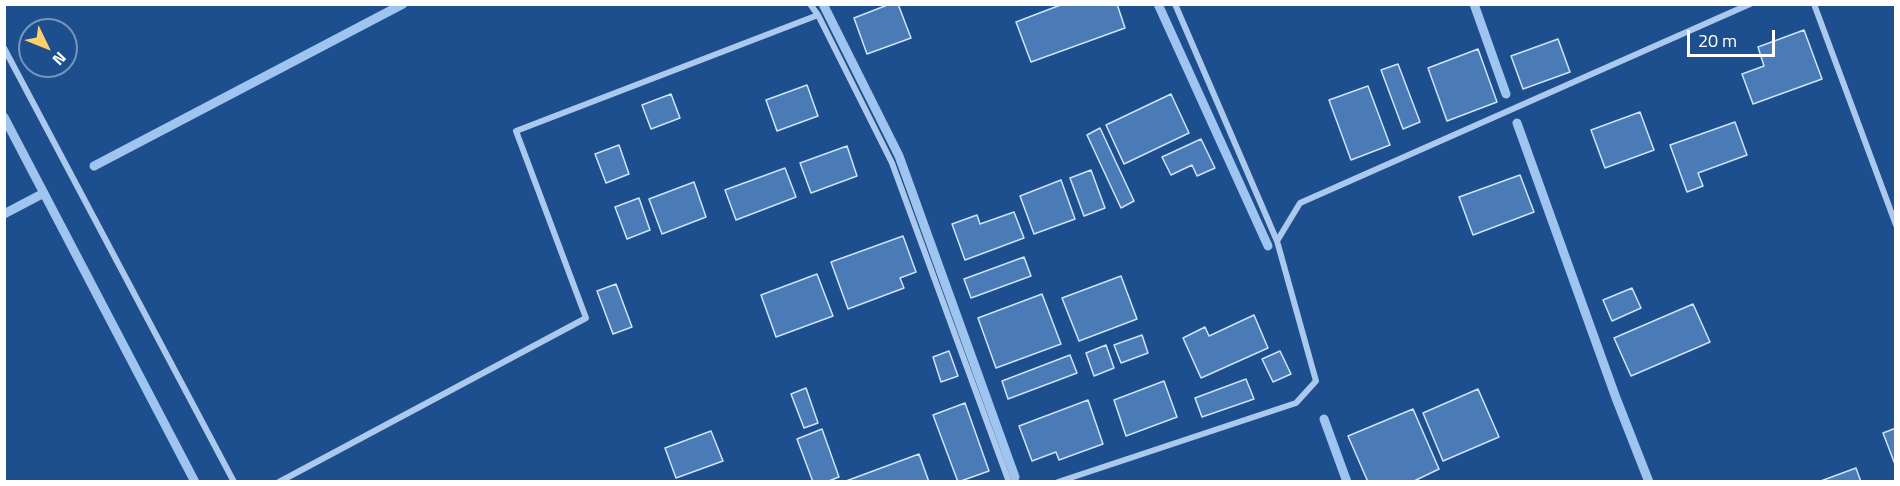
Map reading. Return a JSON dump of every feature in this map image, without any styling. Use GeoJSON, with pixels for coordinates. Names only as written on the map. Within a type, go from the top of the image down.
{"type":"FeatureCollection","features":[{"type":"Feature","properties":{"kind":"street"},"geometry":{"type":"LineString","coordinates":[[810,4],[818,15],[892,163],[1009,482]]}},
{"type":"Feature","properties":{"kind":"street"},"geometry":{"type":"LineString","coordinates":[[1058,482],[1296,403],[1316,381],[1277,241],[1175,4]]}},
{"type":"Feature","properties":{"kind":"street"},"geometry":{"type":"LineString","coordinates":[[1277,241],[1300,203],[1750,4]]}},
{"type":"Feature","properties":{"kind":"street"},"geometry":{"type":"LineString","coordinates":[[1814,4],[1896,225]]}},
{"type":"Feature","properties":{"kind":"street"},"geometry":{"type":"LineString","coordinates":[[279,482],[586,318],[516,130],[818,15]]}},
{"type":"Feature","properties":{"kind":"street"},"geometry":{"type":"LineString","coordinates":[[4,48],[234,482]]}},
{"type":"Feature","properties":{"kind":"building"},"geometry":{"type":"Polygon","coordinates":[[[890,4],[898,4],[911,38],[867,54],[854,18],[890,4]]]}},
{"type":"Feature","properties":{"kind":"building"},"geometry":{"type":"Polygon","coordinates":[[[1063,4],[1117,4],[1125,28],[1031,62],[1016,22],[1063,4]]]}},
{"type":"Feature","properties":{"kind":"building"},"geometry":{"type":"Polygon","coordinates":[[[1804,30],[1822,79],[1753,104],[1742,74],[1764,66],[1758,47],[1804,30]]]}},
{"type":"Feature","properties":{"kind":"building"},"geometry":{"type":"Polygon","coordinates":[[[1558,39],[1570,72],[1523,89],[1511,56],[1558,39]]]}},
{"type":"Feature","properties":{"kind":"building"},"geometry":{"type":"Polygon","coordinates":[[[1478,49],[1497,102],[1447,121],[1428,68],[1478,49]]]}},
{"type":"Feature","properties":{"kind":"building"},"geometry":{"type":"Polygon","coordinates":[[[1398,64],[1420,122],[1403,129],[1381,70],[1398,64]]]}},
{"type":"Feature","properties":{"kind":"building"},"geometry":{"type":"Polygon","coordinates":[[[807,85],[818,116],[777,131],[766,100],[807,85]]]}},
{"type":"Feature","properties":{"kind":"building"},"geometry":{"type":"Polygon","coordinates":[[[1368,86],[1390,145],[1351,160],[1329,100],[1368,86]]]}},
{"type":"Feature","properties":{"kind":"building"},"geometry":{"type":"Polygon","coordinates":[[[671,94],[680,118],[651,129],[642,105],[671,94]]]}},
{"type":"Feature","properties":{"kind":"building"},"geometry":{"type":"Polygon","coordinates":[[[1171,94],[1189,133],[1124,164],[1106,125],[1171,94]]]}},
{"type":"Feature","properties":{"kind":"building"},"geometry":{"type":"Polygon","coordinates":[[[1640,112],[1654,150],[1605,168],[1591,130],[1640,112]]]}},
{"type":"Feature","properties":{"kind":"building"},"geometry":{"type":"Polygon","coordinates":[[[1735,122],[1747,155],[1698,173],[1703,186],[1687,192],[1670,145],[1735,122]]]}},
{"type":"Feature","properties":{"kind":"building"},"geometry":{"type":"Polygon","coordinates":[[[1100,128],[1134,201],[1121,208],[1087,135],[1100,128]]]}},
{"type":"Feature","properties":{"kind":"building"},"geometry":{"type":"Polygon","coordinates":[[[1201,139],[1215,168],[1197,176],[1192,165],[1171,175],[1162,157],[1201,139]]]}},
{"type":"Feature","properties":{"kind":"building"},"geometry":{"type":"Polygon","coordinates":[[[619,145],[629,174],[606,183],[595,154],[619,145]]]}},
{"type":"Feature","properties":{"kind":"building"},"geometry":{"type":"Polygon","coordinates":[[[847,146],[857,176],[811,193],[800,163],[847,146]]]}},
{"type":"Feature","properties":{"kind":"building"},"geometry":{"type":"Polygon","coordinates":[[[785,168],[796,197],[736,220],[725,190],[785,168]]]}},
{"type":"Feature","properties":{"kind":"building"},"geometry":{"type":"Polygon","coordinates":[[[1091,170],[1105,208],[1084,216],[1070,178],[1091,170]]]}},
{"type":"Feature","properties":{"kind":"building"},"geometry":{"type":"Polygon","coordinates":[[[1520,175],[1534,212],[1473,235],[1459,197],[1520,175]]]}},
{"type":"Feature","properties":{"kind":"building"},"geometry":{"type":"Polygon","coordinates":[[[1061,180],[1075,219],[1034,234],[1020,196],[1061,180]]]}},
{"type":"Feature","properties":{"kind":"building"},"geometry":{"type":"Polygon","coordinates":[[[694,182],[706,217],[662,234],[649,199],[694,182]]]}},
{"type":"Feature","properties":{"kind":"building"},"geometry":{"type":"Polygon","coordinates":[[[639,198],[650,230],[627,239],[615,207],[639,198]]]}},
{"type":"Feature","properties":{"kind":"building"},"geometry":{"type":"Polygon","coordinates":[[[1014,212],[1024,238],[965,260],[952,224],[977,215],[980,224],[1014,212]]]}},
{"type":"Feature","properties":{"kind":"building"},"geometry":{"type":"Polygon","coordinates":[[[903,236],[916,272],[900,278],[904,288],[848,309],[831,262],[903,236]]]}},
{"type":"Feature","properties":{"kind":"building"},"geometry":{"type":"Polygon","coordinates":[[[1024,257],[1031,276],[971,298],[964,279],[1024,257]]]}},
{"type":"Feature","properties":{"kind":"building"},"geometry":{"type":"Polygon","coordinates":[[[817,274],[833,316],[776,337],[761,295],[817,274]]]}},
{"type":"Feature","properties":{"kind":"building"},"geometry":{"type":"Polygon","coordinates":[[[1121,276],[1137,319],[1079,341],[1062,298],[1121,276]]]}},
{"type":"Feature","properties":{"kind":"building"},"geometry":{"type":"Polygon","coordinates":[[[616,284],[632,327],[613,334],[597,291],[616,284]]]}},
{"type":"Feature","properties":{"kind":"building"},"geometry":{"type":"Polygon","coordinates":[[[1632,288],[1641,308],[1612,321],[1603,300],[1632,288]]]}},
{"type":"Feature","properties":{"kind":"building"},"geometry":{"type":"Polygon","coordinates":[[[1042,294],[1061,344],[996,368],[978,318],[1042,294]]]}},
{"type":"Feature","properties":{"kind":"building"},"geometry":{"type":"Polygon","coordinates":[[[1693,304],[1710,342],[1631,376],[1614,338],[1693,304]]]}},
{"type":"Feature","properties":{"kind":"building"},"geometry":{"type":"Polygon","coordinates":[[[1254,315],[1268,348],[1201,378],[1183,338],[1205,327],[1209,336],[1254,315]]]}},
{"type":"Feature","properties":{"kind":"building"},"geometry":{"type":"Polygon","coordinates":[[[1142,335],[1148,353],[1121,363],[1114,345],[1142,335]]]}},
{"type":"Feature","properties":{"kind":"building"},"geometry":{"type":"Polygon","coordinates":[[[1106,345],[1114,368],[1094,376],[1086,353],[1106,345]]]}},
{"type":"Feature","properties":{"kind":"building"},"geometry":{"type":"Polygon","coordinates":[[[949,351],[958,376],[941,382],[933,357],[949,351]]]}},
{"type":"Feature","properties":{"kind":"building"},"geometry":{"type":"Polygon","coordinates":[[[1280,351],[1291,374],[1273,382],[1262,359],[1280,351]]]}},
{"type":"Feature","properties":{"kind":"building"},"geometry":{"type":"Polygon","coordinates":[[[1070,355],[1077,373],[1008,399],[1002,381],[1070,355]]]}},
{"type":"Feature","properties":{"kind":"building"},"geometry":{"type":"Polygon","coordinates":[[[1246,379],[1254,399],[1202,417],[1195,398],[1246,379]]]}},
{"type":"Feature","properties":{"kind":"building"},"geometry":{"type":"Polygon","coordinates":[[[1164,381],[1177,417],[1126,436],[1114,400],[1164,381]]]}},
{"type":"Feature","properties":{"kind":"building"},"geometry":{"type":"Polygon","coordinates":[[[806,388],[818,423],[804,428],[791,394],[806,388]]]}},
{"type":"Feature","properties":{"kind":"building"},"geometry":{"type":"Polygon","coordinates":[[[1478,389],[1499,437],[1443,461],[1423,413],[1478,389]]]}},
{"type":"Feature","properties":{"kind":"building"},"geometry":{"type":"Polygon","coordinates":[[[1088,400],[1103,444],[1059,460],[1056,452],[1032,461],[1019,426],[1088,400]]]}},
{"type":"Feature","properties":{"kind":"building"},"geometry":{"type":"Polygon","coordinates":[[[965,403],[989,471],[958,482],[933,415],[965,403]]]}},
{"type":"Feature","properties":{"kind":"building"},"geometry":{"type":"Polygon","coordinates":[[[1413,409],[1439,469],[1412,482],[1368,482],[1348,436],[1413,409]]]}},
{"type":"Feature","properties":{"kind":"building"},"geometry":{"type":"Polygon","coordinates":[[[1896,428],[1896,467],[1883,433],[1896,428]]]}},
{"type":"Feature","properties":{"kind":"building"},"geometry":{"type":"Polygon","coordinates":[[[822,429],[839,477],[826,482],[813,482],[797,439],[822,429]]]}},
{"type":"Feature","properties":{"kind":"building"},"geometry":{"type":"Polygon","coordinates":[[[711,431],[723,461],[676,478],[665,448],[711,431]]]}},
{"type":"Feature","properties":{"kind":"building"},"geometry":{"type":"Polygon","coordinates":[[[919,454],[929,482],[846,482],[846,481],[919,454]]]}},
{"type":"Feature","properties":{"kind":"building"},"geometry":{"type":"Polygon","coordinates":[[[1856,468],[1861,482],[1818,482],[1856,468]]]}},
{"type":"Feature","properties":{"kind":"waterway"},"geometry":{"type":"LineString","coordinates":[[94,166],[403,4]]}},
{"type":"Feature","properties":{"kind":"waterway"},"geometry":{"type":"LineString","coordinates":[[823,4],[899,156],[1015,477]]}},
{"type":"Feature","properties":{"kind":"waterway"},"geometry":{"type":"LineString","coordinates":[[1158,4],[1268,246]]}},
{"type":"Feature","properties":{"kind":"waterway"},"geometry":{"type":"LineString","coordinates":[[1474,4],[1506,94]]}},
{"type":"Feature","properties":{"kind":"waterway"},"geometry":{"type":"LineString","coordinates":[[4,117],[195,482]]}},
{"type":"Feature","properties":{"kind":"waterway"},"geometry":{"type":"LineString","coordinates":[[1517,123],[1616,398],[1649,482]]}},
{"type":"Feature","properties":{"kind":"waterway"},"geometry":{"type":"LineString","coordinates":[[4,214],[44,193]]}},
{"type":"Feature","properties":{"kind":"waterway"},"geometry":{"type":"LineString","coordinates":[[1324,419],[1347,482]]}}]}
